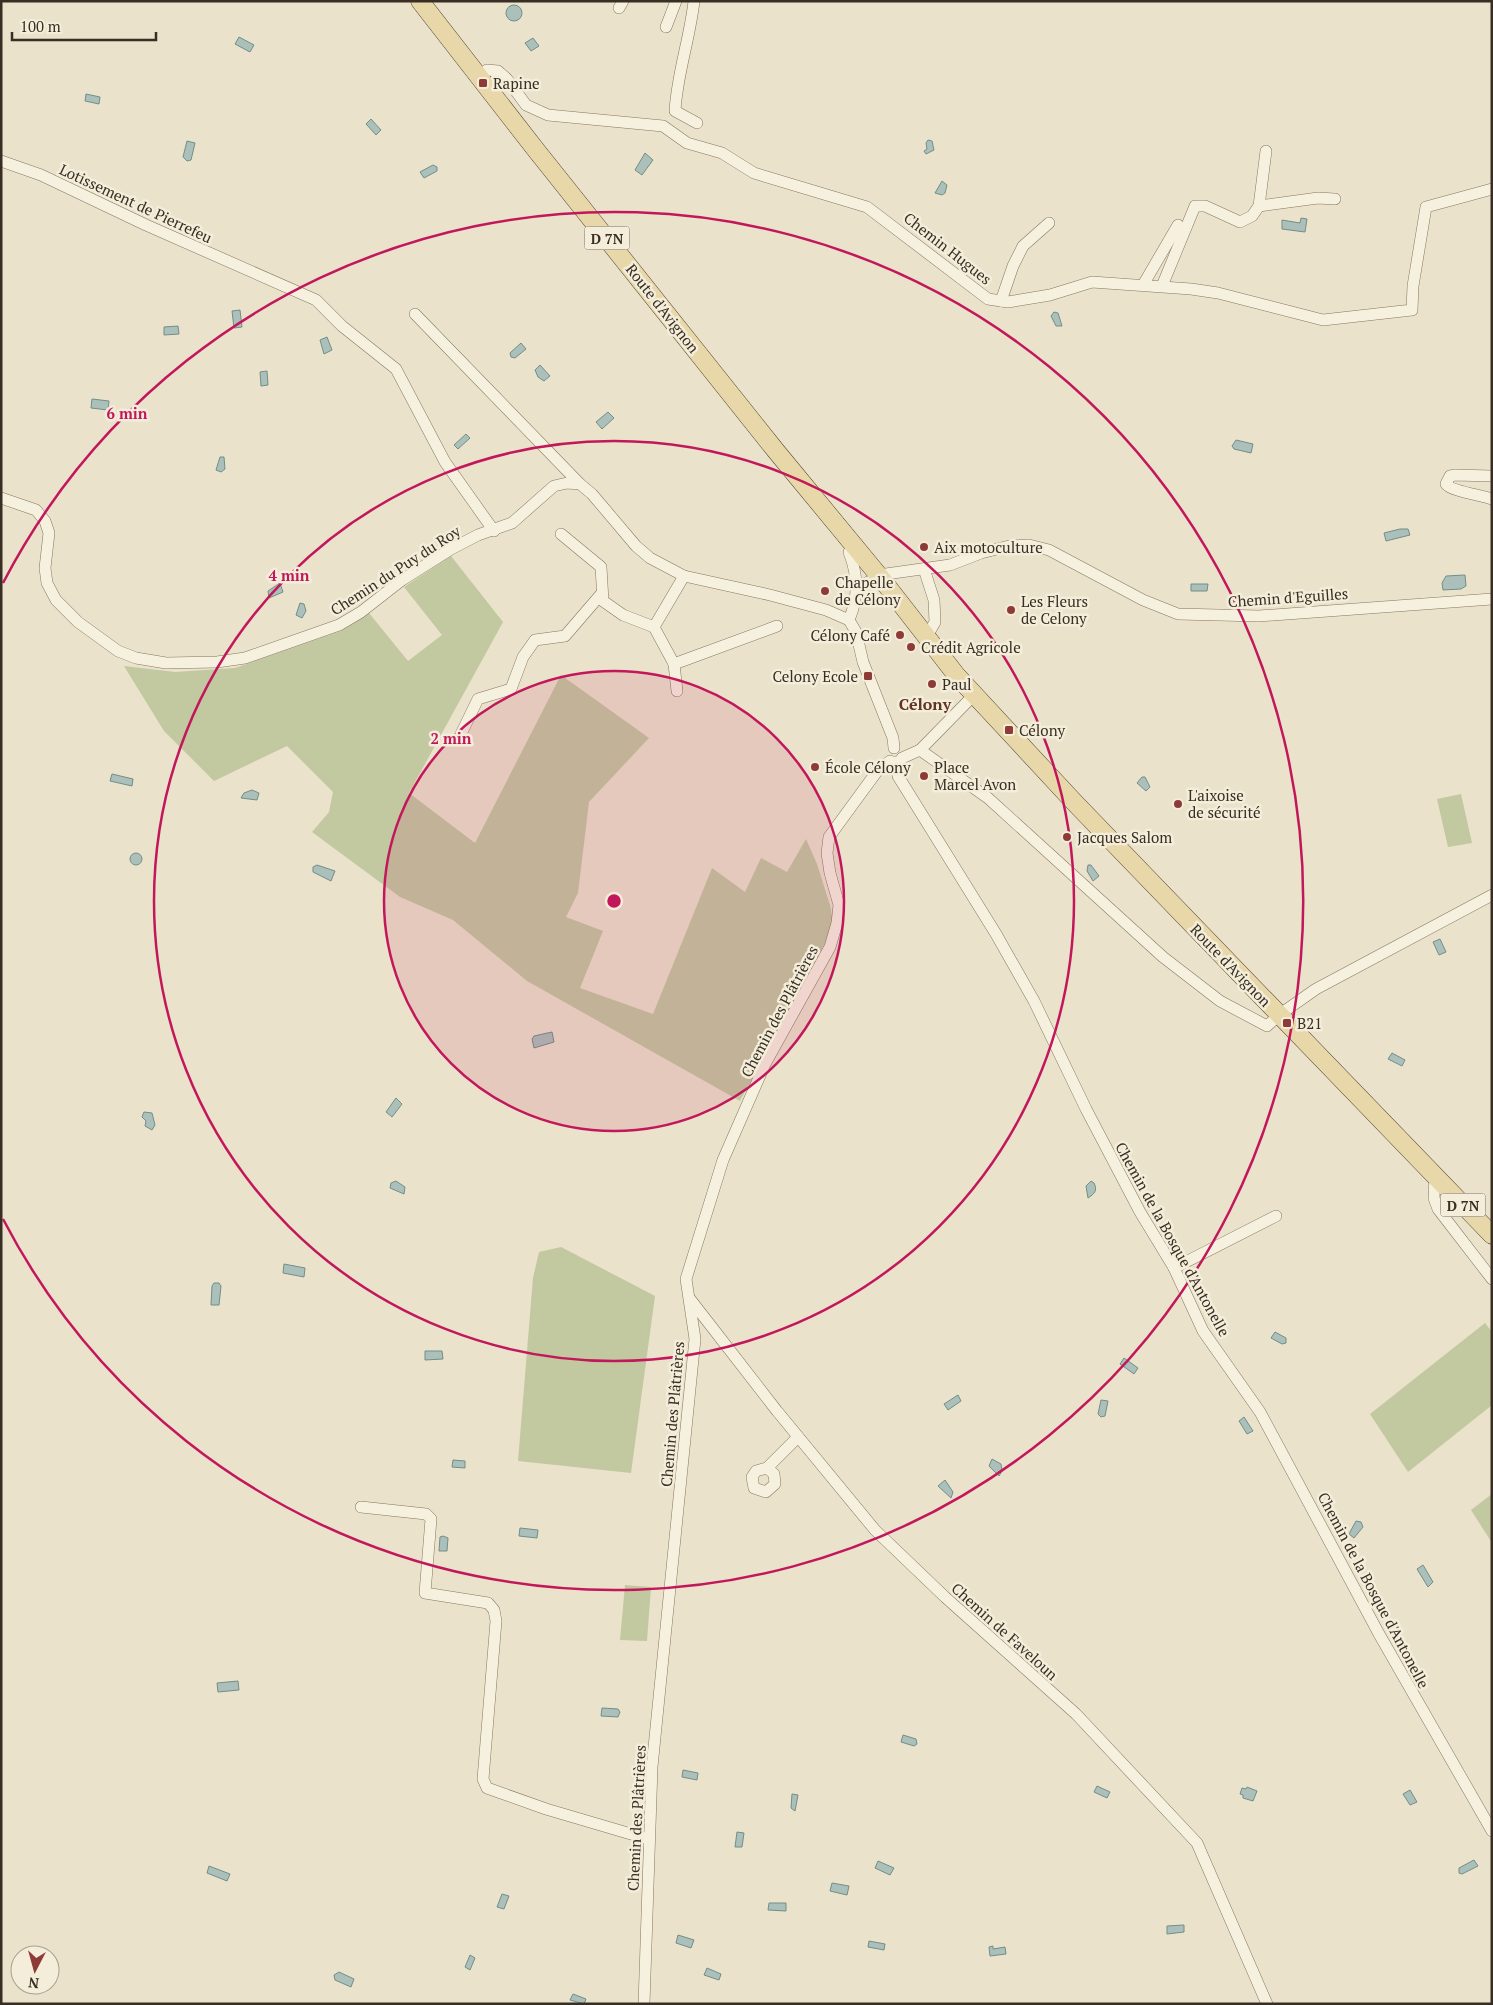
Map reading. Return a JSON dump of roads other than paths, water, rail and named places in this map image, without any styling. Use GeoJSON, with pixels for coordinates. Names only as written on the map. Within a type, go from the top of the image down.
{"type":"FeatureCollection","features":[{"type":"Feature","properties":{"kind":"main road","name":"Route d'Avignon"},"geometry":{"type":"LineString","coordinates":[[418,1],[776,451],[876,579],[938,665],[972,697],[1492,1235]]}},
{"type":"Feature","properties":{"kind":"main road","name":"Route d'Avignon"},"geometry":{"type":"LineString","coordinates":[[776,451],[849,552],[876,579],[926,638],[972,697]]}},
{"type":"Feature","properties":{"kind":"street"},"geometry":{"type":"LineString","coordinates":[[666,27],[676,1]]}},
{"type":"Feature","properties":{"kind":"street"},"geometry":{"type":"LineString","coordinates":[[694,1],[691,30],[676,90],[675,111],[697,123]]}},
{"type":"Feature","properties":{"kind":"street","name":"Chemin Hugues"},"geometry":{"type":"LineString","coordinates":[[479,77],[487,70],[498,71],[507,79],[526,105],[548,115],[662,126],[687,143],[722,153],[754,173],[867,207],[892,224],[988,299],[1008,302],[1050,295],[1092,282],[1162,286],[1218,293],[1323,320],[1412,310],[1413,286],[1426,207],[1492,189]]}},
{"type":"Feature","properties":{"kind":"street"},"geometry":{"type":"LineString","coordinates":[[1162,286],[1195,206],[1205,206],[1240,222],[1252,216],[1259,206],[1266,151]]}},
{"type":"Feature","properties":{"kind":"street","name":"Lotissement de Pierrefeu"},"geometry":{"type":"LineString","coordinates":[[1,161],[41,175],[257,275],[316,300],[342,326],[396,369],[445,462],[494,531]]}},
{"type":"Feature","properties":{"kind":"street"},"geometry":{"type":"LineString","coordinates":[[1259,206],[1318,198],[1335,199]]}},
{"type":"Feature","properties":{"kind":"street"},"geometry":{"type":"LineString","coordinates":[[1001,301],[1013,266],[1024,246],[1049,223]]}},
{"type":"Feature","properties":{"kind":"street"},"geometry":{"type":"LineString","coordinates":[[1143,285],[1178,225]]}},
{"type":"Feature","properties":{"kind":"street"},"geometry":{"type":"LineString","coordinates":[[415,314],[603,507],[636,546],[666,568],[684,576],[770,595],[826,610],[849,620],[856,632],[863,662],[893,738],[894,748],[887,754],[896,760],[920,750],[972,697]]}},
{"type":"Feature","properties":{"kind":"street"},"geometry":{"type":"LineString","coordinates":[[1491,476],[1455,475],[1450,476],[1446,484],[1454,490],[1464,490],[1492,500]]}},
{"type":"Feature","properties":{"kind":"street","name":"Chemin du Puy du Roy"},"geometry":{"type":"LineString","coordinates":[[1,498],[36,510],[45,521],[49,533],[46,568],[47,582],[56,600],[78,622],[118,651],[136,658],[166,663],[217,662],[245,658],[322,632],[361,612],[402,580],[451,549],[478,535],[494,531],[512,523],[554,486],[567,483],[580,484]]}},
{"type":"Feature","properties":{"kind":"street"},"geometry":{"type":"LineString","coordinates":[[561,534],[601,567],[602,601],[623,615],[654,627],[674,664],[677,691]]}},
{"type":"Feature","properties":{"kind":"street","name":"Chemin d'Eguilles"},"geometry":{"type":"LineString","coordinates":[[876,579],[950,565],[981,553],[1009,546],[1029,545],[1049,550],[1143,600],[1178,614],[1259,616],[1492,599]]}},
{"type":"Feature","properties":{"kind":"street"},"geometry":{"type":"LineString","coordinates":[[849,552],[854,564],[858,592]]}},
{"type":"Feature","properties":{"kind":"street"},"geometry":{"type":"LineString","coordinates":[[924,569],[934,600],[936,622],[926,638]]}},
{"type":"Feature","properties":{"kind":"street"},"geometry":{"type":"LineString","coordinates":[[654,627],[684,576]]}},
{"type":"Feature","properties":{"kind":"street"},"geometry":{"type":"LineString","coordinates":[[849,620],[858,592],[864,584],[876,579]]}},
{"type":"Feature","properties":{"kind":"street"},"geometry":{"type":"LineString","coordinates":[[460,736],[478,699],[511,689],[523,657],[535,640],[565,636],[602,593]]}},
{"type":"Feature","properties":{"kind":"street"},"geometry":{"type":"LineString","coordinates":[[674,664],[777,626]]}},
{"type":"Feature","properties":{"kind":"street"},"geometry":{"type":"LineString","coordinates":[[920,750],[988,798],[1163,957],[1220,1001],[1267,1026],[1279,1015],[1316,989],[1492,895]]}},
{"type":"Feature","properties":{"kind":"street","name":"Chemin de la Bosque d'Antonelle"},"geometry":{"type":"LineString","coordinates":[[896,760],[898,776],[996,934],[1034,1001],[1090,1118],[1140,1212],[1174,1268],[1203,1331],[1260,1412],[1379,1634],[1492,1831]]}},
{"type":"Feature","properties":{"kind":"street","name":"Chemin des Plâtrières"},"geometry":{"type":"LineString","coordinates":[[644,2004],[648,1839],[652,1767],[695,1339],[686,1278],[723,1160],[765,1064],[830,947],[839,905],[828,860],[829,837],[878,770],[896,760]]}},
{"type":"Feature","properties":{"kind":"street"},"geometry":{"type":"LineString","coordinates":[[1435,1176],[1434,1198],[1438,1209],[1492,1279]]}},
{"type":"Feature","properties":{"kind":"street"},"geometry":{"type":"LineString","coordinates":[[1174,1268],[1276,1216]]}},
{"type":"Feature","properties":{"kind":"street","name":"Chemin de Faveloun"},"geometry":{"type":"LineString","coordinates":[[689,1299],[798,1437],[875,1530],[946,1598],[1076,1714],[1197,1843],[1267,2004]]}},
{"type":"Feature","properties":{"kind":"street"},"geometry":{"type":"LineString","coordinates":[[767,1468],[798,1437]]}},
{"type":"Feature","properties":{"kind":"street"},"geometry":{"type":"LineString","coordinates":[[361,1508],[426,1514],[431,1519],[425,1593],[488,1602],[494,1610],[496,1621],[483,1779],[487,1788],[546,1809],[648,1839]]}},
{"type":"Feature","properties":{"kind":"water"},"geometry":{"type":"Polygon","coordinates":[[[514,5],[522,13],[514,21],[506,13],[514,5]]]}},
{"type":"Feature","properties":{"kind":"water"},"geometry":{"type":"Polygon","coordinates":[[[239,37],[254,45],[250,52],[235,44],[239,37]]]}},
{"type":"Feature","properties":{"kind":"water"},"geometry":{"type":"Polygon","coordinates":[[[533,38],[539,46],[531,51],[525,43],[533,38]]]}},
{"type":"Feature","properties":{"kind":"water"},"geometry":{"type":"Polygon","coordinates":[[[86,94],[100,97],[99,104],[85,101],[86,94]]]}},
{"type":"Feature","properties":{"kind":"water"},"geometry":{"type":"Polygon","coordinates":[[[371,119],[381,130],[376,135],[366,124],[371,119]]]}},
{"type":"Feature","properties":{"kind":"water"},"geometry":{"type":"Polygon","coordinates":[[[928,140],[932,141],[934,150],[926,154],[924,151],[927,149],[926,143],[928,140]]]}},
{"type":"Feature","properties":{"kind":"water"},"geometry":{"type":"Polygon","coordinates":[[[187,141],[195,143],[191,160],[187,161],[183,157],[187,141]]]}},
{"type":"Feature","properties":{"kind":"water"},"geometry":{"type":"Polygon","coordinates":[[[645,153],[653,160],[642,175],[635,170],[645,153]]]}},
{"type":"Feature","properties":{"kind":"water"},"geometry":{"type":"Polygon","coordinates":[[[433,165],[437,167],[437,171],[424,178],[420,172],[433,165]]]}},
{"type":"Feature","properties":{"kind":"water"},"geometry":{"type":"Polygon","coordinates":[[[942,181],[947,185],[945,193],[942,195],[935,193],[942,181]]]}},
{"type":"Feature","properties":{"kind":"water"},"geometry":{"type":"Polygon","coordinates":[[[1301,218],[1307,219],[1305,232],[1282,229],[1282,220],[1300,223],[1301,218]]]}},
{"type":"Feature","properties":{"kind":"water"},"geometry":{"type":"Polygon","coordinates":[[[240,310],[242,327],[234,328],[232,311],[240,310]]]}},
{"type":"Feature","properties":{"kind":"water"},"geometry":{"type":"Polygon","coordinates":[[[1054,312],[1058,313],[1062,326],[1056,326],[1051,316],[1054,312]]]}},
{"type":"Feature","properties":{"kind":"water"},"geometry":{"type":"Polygon","coordinates":[[[178,326],[179,334],[164,335],[164,327],[178,326]]]}},
{"type":"Feature","properties":{"kind":"water"},"geometry":{"type":"Polygon","coordinates":[[[327,337],[332,350],[324,354],[320,340],[327,337]]]}},
{"type":"Feature","properties":{"kind":"water"},"geometry":{"type":"Polygon","coordinates":[[[521,343],[526,349],[515,358],[511,357],[510,353],[521,343]]]}},
{"type":"Feature","properties":{"kind":"water"},"geometry":{"type":"Polygon","coordinates":[[[540,365],[550,376],[544,381],[538,377],[535,370],[540,365]]]}},
{"type":"Feature","properties":{"kind":"water"},"geometry":{"type":"Polygon","coordinates":[[[267,371],[268,385],[261,386],[260,372],[267,371]]]}},
{"type":"Feature","properties":{"kind":"water"},"geometry":{"type":"Polygon","coordinates":[[[92,399],[109,401],[108,410],[91,408],[92,399]]]}},
{"type":"Feature","properties":{"kind":"water"},"geometry":{"type":"Polygon","coordinates":[[[608,412],[614,418],[602,429],[596,422],[608,412]]]}},
{"type":"Feature","properties":{"kind":"water"},"geometry":{"type":"Polygon","coordinates":[[[466,434],[470,438],[458,449],[454,445],[466,434]]]}},
{"type":"Feature","properties":{"kind":"water"},"geometry":{"type":"Polygon","coordinates":[[[1236,440],[1253,444],[1251,453],[1234,449],[1232,446],[1236,440]]]}},
{"type":"Feature","properties":{"kind":"water"},"geometry":{"type":"Polygon","coordinates":[[[220,457],[224,457],[225,469],[221,472],[216,470],[220,457]]]}},
{"type":"Feature","properties":{"kind":"water"},"geometry":{"type":"Polygon","coordinates":[[[1408,529],[1410,535],[1386,541],[1384,533],[1408,529]]]}},
{"type":"Feature","properties":{"kind":"water"},"geometry":{"type":"Polygon","coordinates":[[[1465,575],[1466,586],[1461,589],[1443,590],[1442,583],[1446,576],[1465,575]]]}},
{"type":"Feature","properties":{"kind":"water"},"geometry":{"type":"Polygon","coordinates":[[[280,583],[283,592],[269,598],[268,591],[280,583]]]}},
{"type":"Feature","properties":{"kind":"water"},"geometry":{"type":"Polygon","coordinates":[[[1191,584],[1208,584],[1207,591],[1191,591],[1191,584]]]}},
{"type":"Feature","properties":{"kind":"water"},"geometry":{"type":"Polygon","coordinates":[[[300,603],[304,604],[306,611],[302,618],[296,615],[300,603]]]}},
{"type":"Feature","properties":{"kind":"water"},"geometry":{"type":"Polygon","coordinates":[[[112,774],[133,779],[132,786],[110,781],[112,774]]]}},
{"type":"Feature","properties":{"kind":"water"},"geometry":{"type":"Polygon","coordinates":[[[1142,777],[1145,777],[1150,787],[1146,791],[1137,783],[1142,777]]]}},
{"type":"Feature","properties":{"kind":"water"},"geometry":{"type":"Polygon","coordinates":[[[252,790],[259,793],[257,800],[241,798],[244,793],[252,790]]]}},
{"type":"Feature","properties":{"kind":"water"},"geometry":{"type":"Polygon","coordinates":[[[136,853],[142,859],[136,865],[130,859],[136,853]]]}},
{"type":"Feature","properties":{"kind":"water"},"geometry":{"type":"Polygon","coordinates":[[[317,865],[335,871],[331,881],[313,872],[313,867],[317,865]]]}},
{"type":"Feature","properties":{"kind":"water"},"geometry":{"type":"Polygon","coordinates":[[[1088,865],[1091,865],[1099,876],[1093,881],[1087,871],[1088,865]]]}},
{"type":"Feature","properties":{"kind":"water"},"geometry":{"type":"Polygon","coordinates":[[[1440,939],[1446,952],[1439,955],[1433,942],[1440,939]]]}},
{"type":"Feature","properties":{"kind":"water"},"geometry":{"type":"Polygon","coordinates":[[[552,1032],[554,1042],[534,1048],[532,1039],[534,1036],[552,1032]]]}},
{"type":"Feature","properties":{"kind":"water"},"geometry":{"type":"Polygon","coordinates":[[[1392,1053],[1405,1060],[1402,1066],[1388,1059],[1392,1053]]]}},
{"type":"Feature","properties":{"kind":"water"},"geometry":{"type":"Polygon","coordinates":[[[396,1098],[402,1104],[392,1117],[386,1112],[396,1098]]]}},
{"type":"Feature","properties":{"kind":"water"},"geometry":{"type":"Polygon","coordinates":[[[144,1112],[152,1113],[155,1125],[152,1130],[145,1126],[146,1121],[142,1117],[144,1112]]]}},
{"type":"Feature","properties":{"kind":"water"},"geometry":{"type":"Polygon","coordinates":[[[396,1181],[405,1187],[404,1194],[390,1188],[391,1183],[396,1181]]]}},
{"type":"Feature","properties":{"kind":"water"},"geometry":{"type":"Polygon","coordinates":[[[1091,1181],[1094,1183],[1095,1190],[1094,1194],[1088,1198],[1086,1186],[1091,1181]]]}},
{"type":"Feature","properties":{"kind":"water"},"geometry":{"type":"Polygon","coordinates":[[[284,1264],[305,1268],[304,1277],[283,1273],[284,1264]]]}},
{"type":"Feature","properties":{"kind":"water"},"geometry":{"type":"Polygon","coordinates":[[[214,1283],[219,1283],[221,1286],[219,1305],[211,1305],[212,1286],[214,1283]]]}},
{"type":"Feature","properties":{"kind":"water"},"geometry":{"type":"Polygon","coordinates":[[[1275,1332],[1286,1338],[1286,1343],[1282,1344],[1271,1338],[1275,1332]]]}},
{"type":"Feature","properties":{"kind":"water"},"geometry":{"type":"Polygon","coordinates":[[[425,1351],[442,1351],[443,1359],[425,1360],[425,1351]]]}},
{"type":"Feature","properties":{"kind":"water"},"geometry":{"type":"Polygon","coordinates":[[[1124,1358],[1138,1368],[1134,1374],[1120,1364],[1124,1358]]]}},
{"type":"Feature","properties":{"kind":"water"},"geometry":{"type":"Polygon","coordinates":[[[958,1395],[961,1401],[948,1410],[944,1404],[958,1395]]]}},
{"type":"Feature","properties":{"kind":"water"},"geometry":{"type":"Polygon","coordinates":[[[1101,1400],[1108,1401],[1105,1416],[1101,1417],[1098,1414],[1101,1400]]]}},
{"type":"Feature","properties":{"kind":"water"},"geometry":{"type":"Polygon","coordinates":[[[1244,1417],[1253,1431],[1247,1434],[1239,1421],[1244,1417]]]}},
{"type":"Feature","properties":{"kind":"water"},"geometry":{"type":"Polygon","coordinates":[[[992,1459],[1001,1464],[1002,1471],[999,1476],[989,1466],[992,1459]]]}},
{"type":"Feature","properties":{"kind":"water"},"geometry":{"type":"Polygon","coordinates":[[[453,1460],[465,1461],[465,1468],[452,1467],[453,1460]]]}},
{"type":"Feature","properties":{"kind":"water"},"geometry":{"type":"Polygon","coordinates":[[[945,1480],[953,1492],[951,1498],[938,1486],[945,1480]]]}},
{"type":"Feature","properties":{"kind":"water"},"geometry":{"type":"Polygon","coordinates":[[[1356,1521],[1361,1522],[1363,1527],[1354,1538],[1349,1534],[1356,1521]]]}},
{"type":"Feature","properties":{"kind":"water"},"geometry":{"type":"Polygon","coordinates":[[[520,1528],[538,1530],[537,1538],[519,1536],[520,1528]]]}},
{"type":"Feature","properties":{"kind":"water"},"geometry":{"type":"Polygon","coordinates":[[[440,1537],[448,1538],[447,1551],[439,1551],[440,1537]]]}},
{"type":"Feature","properties":{"kind":"water"},"geometry":{"type":"Polygon","coordinates":[[[1423,1565],[1433,1582],[1428,1587],[1417,1569],[1423,1565]]]}},
{"type":"Feature","properties":{"kind":"water"},"geometry":{"type":"Polygon","coordinates":[[[238,1681],[239,1690],[218,1692],[217,1683],[238,1681]]]}},
{"type":"Feature","properties":{"kind":"water"},"geometry":{"type":"Polygon","coordinates":[[[602,1708],[618,1709],[620,1712],[618,1717],[601,1716],[602,1708]]]}},
{"type":"Feature","properties":{"kind":"water"},"geometry":{"type":"Polygon","coordinates":[[[903,1735],[916,1739],[917,1744],[914,1746],[901,1742],[903,1735]]]}},
{"type":"Feature","properties":{"kind":"water"},"geometry":{"type":"Polygon","coordinates":[[[683,1770],[698,1773],[697,1780],[682,1777],[683,1770]]]}},
{"type":"Feature","properties":{"kind":"water"},"geometry":{"type":"Polygon","coordinates":[[[1097,1786],[1110,1792],[1107,1798],[1094,1792],[1097,1786]]]}},
{"type":"Feature","properties":{"kind":"water"},"geometry":{"type":"Polygon","coordinates":[[[1247,1787],[1257,1791],[1253,1801],[1243,1798],[1243,1795],[1240,1794],[1242,1788],[1246,1789],[1247,1787]]]}},
{"type":"Feature","properties":{"kind":"water"},"geometry":{"type":"Polygon","coordinates":[[[1410,1790],[1417,1802],[1410,1805],[1403,1794],[1410,1790]]]}},
{"type":"Feature","properties":{"kind":"water"},"geometry":{"type":"Polygon","coordinates":[[[792,1794],[798,1795],[795,1811],[791,1808],[792,1794]]]}},
{"type":"Feature","properties":{"kind":"water"},"geometry":{"type":"Polygon","coordinates":[[[737,1832],[744,1833],[742,1847],[735,1847],[737,1832]]]}},
{"type":"Feature","properties":{"kind":"water"},"geometry":{"type":"Polygon","coordinates":[[[1474,1860],[1478,1866],[1462,1874],[1459,1873],[1459,1868],[1474,1860]]]}},
{"type":"Feature","properties":{"kind":"water"},"geometry":{"type":"Polygon","coordinates":[[[878,1861],[894,1868],[890,1875],[875,1868],[878,1861]]]}},
{"type":"Feature","properties":{"kind":"water"},"geometry":{"type":"Polygon","coordinates":[[[209,1866],[230,1874],[227,1881],[207,1873],[209,1866]]]}},
{"type":"Feature","properties":{"kind":"water"},"geometry":{"type":"Polygon","coordinates":[[[832,1883],[849,1886],[847,1895],[830,1891],[832,1883]]]}},
{"type":"Feature","properties":{"kind":"water"},"geometry":{"type":"Polygon","coordinates":[[[502,1894],[509,1896],[504,1909],[497,1907],[502,1894]]]}},
{"type":"Feature","properties":{"kind":"water"},"geometry":{"type":"Polygon","coordinates":[[[769,1903],[786,1903],[786,1911],[768,1910],[769,1903]]]}},
{"type":"Feature","properties":{"kind":"water"},"geometry":{"type":"Polygon","coordinates":[[[1184,1925],[1184,1932],[1167,1934],[1167,1926],[1184,1925]]]}},
{"type":"Feature","properties":{"kind":"water"},"geometry":{"type":"Polygon","coordinates":[[[678,1935],[694,1940],[691,1948],[676,1943],[678,1935]]]}},
{"type":"Feature","properties":{"kind":"water"},"geometry":{"type":"Polygon","coordinates":[[[869,1941],[885,1944],[884,1950],[868,1947],[869,1941]]]}},
{"type":"Feature","properties":{"kind":"water"},"geometry":{"type":"Polygon","coordinates":[[[993,1946],[993,1949],[1005,1947],[1006,1954],[990,1956],[989,1947],[993,1946]]]}},
{"type":"Feature","properties":{"kind":"water"},"geometry":{"type":"Polygon","coordinates":[[[470,1955],[475,1958],[470,1970],[465,1967],[470,1955]]]}},
{"type":"Feature","properties":{"kind":"water"},"geometry":{"type":"Polygon","coordinates":[[[707,1968],[721,1974],[719,1980],[704,1975],[707,1968]]]}},
{"type":"Feature","properties":{"kind":"water"},"geometry":{"type":"Polygon","coordinates":[[[339,1972],[354,1979],[351,1987],[335,1980],[334,1975],[339,1972]]]}},
{"type":"Feature","properties":{"kind":"water"},"geometry":{"type":"Polygon","coordinates":[[[573,1994],[586,1999],[584,2004],[570,2000],[573,1994]]]}},
{"type":"Feature","properties":{"kind":"place","name":"Rapine"},"geometry":{"type":"Point","coordinates":[483,83]}},
{"type":"Feature","properties":{"kind":"place","name":"Aix motoculture"},"geometry":{"type":"Point","coordinates":[924,547]}},
{"type":"Feature","properties":{"kind":"place","name":"Chapelle de Célony"},"geometry":{"type":"Point","coordinates":[825,591]}},
{"type":"Feature","properties":{"kind":"place","name":"Les Fleurs de Celony"},"geometry":{"type":"Point","coordinates":[1011,610]}},
{"type":"Feature","properties":{"kind":"place","name":"Célony Café"},"geometry":{"type":"Point","coordinates":[900,635]}},
{"type":"Feature","properties":{"kind":"place","name":"Crédit Agricole"},"geometry":{"type":"Point","coordinates":[911,647]}},
{"type":"Feature","properties":{"kind":"place","name":"Celony Ecole"},"geometry":{"type":"Point","coordinates":[868,676]}},
{"type":"Feature","properties":{"kind":"place","name":"Paul"},"geometry":{"type":"Point","coordinates":[932,684]}},
{"type":"Feature","properties":{"kind":"place","name":"Célony"},"geometry":{"type":"Point","coordinates":[1009,730]}},
{"type":"Feature","properties":{"kind":"place","name":"École Célony"},"geometry":{"type":"Point","coordinates":[815,767]}},
{"type":"Feature","properties":{"kind":"place","name":"Place Marcel Avon"},"geometry":{"type":"Point","coordinates":[924,776]}},
{"type":"Feature","properties":{"kind":"place","name":"L'aixoise de sécurité"},"geometry":{"type":"Point","coordinates":[1178,804]}},
{"type":"Feature","properties":{"kind":"place","name":"Jacques Salom"},"geometry":{"type":"Point","coordinates":[1067,837]}},
{"type":"Feature","properties":{"kind":"place","name":"B21"},"geometry":{"type":"Point","coordinates":[1287,1023]}},
{"type":"Feature","properties":{"kind":"district","name":"Célony"},"geometry":{"type":"Point","coordinates":[925,704]}}]}
